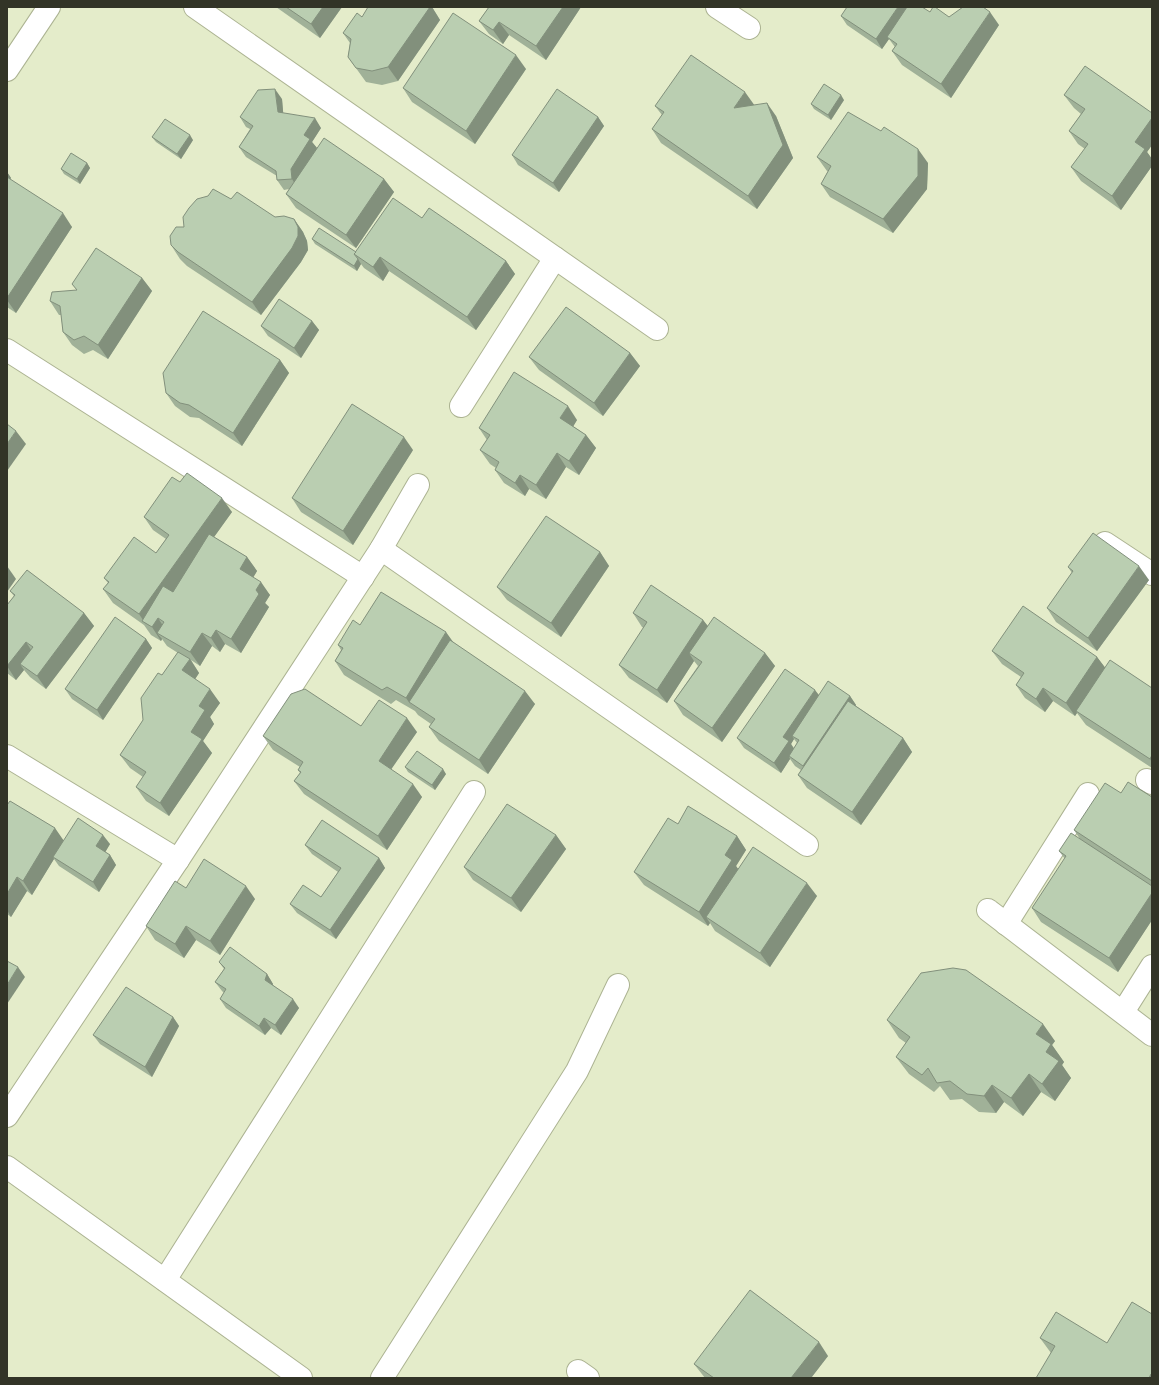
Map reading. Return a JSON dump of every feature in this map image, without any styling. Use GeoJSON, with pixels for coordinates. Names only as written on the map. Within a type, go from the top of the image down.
{"type":"FeatureCollection","features":[{"type":"Feature","properties":{"kind":"street"},"geometry":{"type":"LineString","coordinates":[[7,70],[49,7]]}},
{"type":"Feature","properties":{"kind":"street"},"geometry":{"type":"LineString","coordinates":[[195,7],[657,329]]}},
{"type":"Feature","properties":{"kind":"street"},"geometry":{"type":"LineString","coordinates":[[717,7],[749,28]]}},
{"type":"Feature","properties":{"kind":"street"},"geometry":{"type":"LineString","coordinates":[[462,406],[555,258]]}},
{"type":"Feature","properties":{"kind":"street"},"geometry":{"type":"LineString","coordinates":[[7,350],[363,577]]}},
{"type":"Feature","properties":{"kind":"street"},"geometry":{"type":"LineString","coordinates":[[7,1116],[178,860],[363,577],[418,485]]}},
{"type":"Feature","properties":{"kind":"street"},"geometry":{"type":"LineString","coordinates":[[1096,537],[1152,574]]}},
{"type":"Feature","properties":{"kind":"street"},"geometry":{"type":"LineString","coordinates":[[381,549],[807,845]]}},
{"type":"Feature","properties":{"kind":"street"},"geometry":{"type":"LineString","coordinates":[[7,756],[178,860]]}},
{"type":"Feature","properties":{"kind":"street"},"geometry":{"type":"LineString","coordinates":[[165,1280],[474,792]]}},
{"type":"Feature","properties":{"kind":"street"},"geometry":{"type":"LineString","coordinates":[[1006,924],[1088,794]]}},
{"type":"Feature","properties":{"kind":"street"},"geometry":{"type":"LineString","coordinates":[[988,910],[1152,1034]]}},
{"type":"Feature","properties":{"kind":"street"},"geometry":{"type":"LineString","coordinates":[[1123,1012],[1152,966]]}},
{"type":"Feature","properties":{"kind":"street"},"geometry":{"type":"LineString","coordinates":[[382,1378],[577,1071],[618,985]]}},
{"type":"Feature","properties":{"kind":"street"},"geometry":{"type":"LineString","coordinates":[[7,1167],[301,1378]]}},
{"type":"Feature","properties":{"kind":"building"},"geometry":{"type":"Polygon","coordinates":[[[286,7],[323,7],[311,24],[286,7]]]}},
{"type":"Feature","properties":{"kind":"building"},"geometry":{"type":"Polygon","coordinates":[[[368,7],[430,7],[388,67],[372,71],[356,68],[348,57],[351,39],[343,33],[357,13],[362,17],[368,7]]]}},
{"type":"Feature","properties":{"kind":"building"},"geometry":{"type":"Polygon","coordinates":[[[489,7],[563,7],[536,46],[499,22],[493,30],[479,21],[489,7]]]}},
{"type":"Feature","properties":{"kind":"building"},"geometry":{"type":"Polygon","coordinates":[[[847,7],[898,7],[876,39],[841,16],[847,7]]]}},
{"type":"Feature","properties":{"kind":"building"},"geometry":{"type":"Polygon","coordinates":[[[907,7],[922,7],[930,12],[933,7],[935,7],[949,17],[963,7],[983,7],[990,12],[941,84],[892,51],[897,44],[887,37],[907,7]]]}},
{"type":"Feature","properties":{"kind":"building"},"geometry":{"type":"Polygon","coordinates":[[[453,13],[516,55],[466,131],[403,88],[453,13]]]}},
{"type":"Feature","properties":{"kind":"building"},"geometry":{"type":"Polygon","coordinates":[[[691,55],[745,92],[734,108],[767,103],[783,145],[748,196],[652,129],[664,112],[655,106],[691,55]]]}},
{"type":"Feature","properties":{"kind":"building"},"geometry":{"type":"Polygon","coordinates":[[[1085,66],[1152,113],[1152,118],[1135,142],[1145,149],[1112,196],[1071,167],[1088,144],[1069,131],[1085,109],[1064,95],[1085,66]]]}},
{"type":"Feature","properties":{"kind":"building"},"geometry":{"type":"Polygon","coordinates":[[[824,84],[841,95],[828,115],[811,104],[824,84]]]}},
{"type":"Feature","properties":{"kind":"building"},"geometry":{"type":"Polygon","coordinates":[[[275,89],[278,112],[315,118],[304,135],[310,139],[291,169],[292,179],[277,180],[276,171],[239,147],[253,126],[240,117],[258,90],[275,89]]]}},
{"type":"Feature","properties":{"kind":"building"},"geometry":{"type":"Polygon","coordinates":[[[557,89],[598,117],[553,183],[512,155],[557,89]]]}},
{"type":"Feature","properties":{"kind":"building"},"geometry":{"type":"Polygon","coordinates":[[[848,112],[881,131],[884,127],[918,149],[918,176],[883,219],[821,184],[831,166],[817,157],[848,112]]]}},
{"type":"Feature","properties":{"kind":"building"},"geometry":{"type":"Polygon","coordinates":[[[165,119],[190,135],[177,154],[152,137],[165,119]]]}},
{"type":"Feature","properties":{"kind":"building"},"geometry":{"type":"Polygon","coordinates":[[[324,138],[384,179],[346,235],[286,194],[324,138]]]}},
{"type":"Feature","properties":{"kind":"building"},"geometry":{"type":"Polygon","coordinates":[[[71,153],[87,163],[77,179],[61,169],[71,153]]]}},
{"type":"Feature","properties":{"kind":"building"},"geometry":{"type":"Polygon","coordinates":[[[7,177],[63,213],[7,298],[7,177]]]}},
{"type":"Feature","properties":{"kind":"building"},"geometry":{"type":"Polygon","coordinates":[[[213,189],[231,199],[237,192],[275,217],[284,216],[294,219],[298,227],[298,236],[292,248],[252,302],[178,252],[171,245],[170,236],[176,227],[184,227],[183,217],[189,208],[197,199],[208,196],[213,189]]]}},
{"type":"Feature","properties":{"kind":"building"},"geometry":{"type":"Polygon","coordinates":[[[393,198],[422,218],[429,208],[506,261],[467,317],[380,257],[373,267],[354,254],[393,198]]]}},
{"type":"Feature","properties":{"kind":"building"},"geometry":{"type":"Polygon","coordinates":[[[319,228],[356,252],[354,254],[358,259],[354,266],[312,239],[319,228]]]}},
{"type":"Feature","properties":{"kind":"building"},"geometry":{"type":"Polygon","coordinates":[[[96,248],[142,278],[98,345],[84,336],[74,340],[63,332],[60,306],[50,301],[52,292],[77,290],[72,284],[96,248]]]}},
{"type":"Feature","properties":{"kind":"building"},"geometry":{"type":"Polygon","coordinates":[[[279,299],[312,321],[294,348],[261,326],[279,299]]]}},
{"type":"Feature","properties":{"kind":"building"},"geometry":{"type":"Polygon","coordinates":[[[566,307],[630,353],[594,403],[529,357],[566,307]]]}},
{"type":"Feature","properties":{"kind":"building"},"geometry":{"type":"Polygon","coordinates":[[[203,311],[280,360],[233,433],[189,405],[180,403],[166,393],[163,373],[203,311]]]}},
{"type":"Feature","properties":{"kind":"building"},"geometry":{"type":"Polygon","coordinates":[[[514,372],[568,406],[560,418],[586,435],[569,461],[557,453],[536,485],[520,475],[515,483],[495,470],[499,462],[480,450],[490,435],[479,428],[514,372]]]}},
{"type":"Feature","properties":{"kind":"building"},"geometry":{"type":"Polygon","coordinates":[[[352,404],[404,437],[343,531],[292,498],[352,404]]]}},
{"type":"Feature","properties":{"kind":"building"},"geometry":{"type":"Polygon","coordinates":[[[7,424],[16,431],[7,444],[7,424]]]}},
{"type":"Feature","properties":{"kind":"building"},"geometry":{"type":"Polygon","coordinates":[[[187,473],[222,498],[139,614],[103,589],[109,582],[104,578],[134,537],[156,553],[169,535],[144,517],[172,477],[180,482],[187,473]]]}},
{"type":"Feature","properties":{"kind":"building"},"geometry":{"type":"Polygon","coordinates":[[[546,516],[600,552],[551,623],[497,587],[546,516]]]}},
{"type":"Feature","properties":{"kind":"building"},"geometry":{"type":"Polygon","coordinates":[[[1093,533],[1139,566],[1088,638],[1047,608],[1073,571],[1068,567],[1093,533]]]}},
{"type":"Feature","properties":{"kind":"building"},"geometry":{"type":"Polygon","coordinates":[[[209,534],[247,557],[240,569],[261,582],[256,590],[259,594],[231,639],[216,630],[211,638],[202,633],[190,652],[157,633],[164,622],[158,618],[152,627],[142,621],[163,586],[173,592],[209,534]]]}},
{"type":"Feature","properties":{"kind":"building"},"geometry":{"type":"Polygon","coordinates":[[[27,570],[84,613],[37,676],[20,664],[33,647],[26,642],[7,666],[7,605],[15,595],[10,591],[27,570]]]}},
{"type":"Feature","properties":{"kind":"building"},"geometry":{"type":"Polygon","coordinates":[[[651,585],[703,620],[657,690],[619,665],[647,622],[633,613],[651,585]]]}},
{"type":"Feature","properties":{"kind":"building"},"geometry":{"type":"Polygon","coordinates":[[[381,592],[446,632],[406,698],[387,687],[382,690],[335,661],[343,648],[338,645],[353,620],[360,625],[381,592]]]}},
{"type":"Feature","properties":{"kind":"building"},"geometry":{"type":"Polygon","coordinates":[[[1023,606],[1097,657],[1066,703],[1043,688],[1036,699],[1016,685],[1024,673],[992,651],[1023,606]]]}},
{"type":"Feature","properties":{"kind":"building"},"geometry":{"type":"Polygon","coordinates":[[[115,617],[146,639],[97,710],[65,689],[115,617]]]}},
{"type":"Feature","properties":{"kind":"building"},"geometry":{"type":"Polygon","coordinates":[[[714,617],[765,653],[712,728],[674,701],[702,662],[689,653],[714,617]]]}},
{"type":"Feature","properties":{"kind":"building"},"geometry":{"type":"Polygon","coordinates":[[[450,640],[525,691],[479,760],[429,727],[435,719],[409,702],[450,640]]]}},
{"type":"Feature","properties":{"kind":"building"},"geometry":{"type":"Polygon","coordinates":[[[178,652],[190,659],[182,670],[210,689],[199,706],[205,710],[191,732],[202,739],[160,803],[136,787],[146,772],[120,755],[143,720],[141,698],[158,673],[162,675],[178,652]]]}},
{"type":"Feature","properties":{"kind":"building"},"geometry":{"type":"Polygon","coordinates":[[[1110,660],[1152,688],[1152,755],[1150,759],[1076,711],[1110,660]]]}},
{"type":"Feature","properties":{"kind":"building"},"geometry":{"type":"Polygon","coordinates":[[[785,669],[815,690],[783,737],[789,741],[774,763],[737,738],[785,669]]]}},
{"type":"Feature","properties":{"kind":"building"},"geometry":{"type":"Polygon","coordinates":[[[828,681],[850,696],[803,766],[789,756],[799,740],[792,736],[828,681]]]}},
{"type":"Feature","properties":{"kind":"building"},"geometry":{"type":"Polygon","coordinates":[[[305,689],[361,726],[379,700],[407,718],[379,761],[413,784],[378,836],[294,781],[301,772],[298,770],[303,762],[263,736],[291,694],[305,689]]]}},
{"type":"Feature","properties":{"kind":"building"},"geometry":{"type":"Polygon","coordinates":[[[848,701],[903,738],[852,812],[798,775],[848,701]]]}},
{"type":"Feature","properties":{"kind":"building"},"geometry":{"type":"Polygon","coordinates":[[[417,751],[443,769],[432,785],[405,767],[417,751]]]}},
{"type":"Feature","properties":{"kind":"building"},"geometry":{"type":"Polygon","coordinates":[[[1128,782],[1152,797],[1152,881],[1074,830],[1105,783],[1121,793],[1128,782]]]}},
{"type":"Feature","properties":{"kind":"building"},"geometry":{"type":"Polygon","coordinates":[[[10,801],[55,828],[23,881],[17,877],[7,894],[7,805],[10,801]]]}},
{"type":"Feature","properties":{"kind":"building"},"geometry":{"type":"Polygon","coordinates":[[[507,804],[556,835],[511,898],[464,867],[507,804]]]}},
{"type":"Feature","properties":{"kind":"building"},"geometry":{"type":"Polygon","coordinates":[[[688,806],[737,836],[725,855],[732,860],[699,912],[634,872],[668,818],[678,824],[688,806]]]}},
{"type":"Feature","properties":{"kind":"building"},"geometry":{"type":"Polygon","coordinates":[[[78,818],[103,835],[96,846],[110,855],[93,882],[53,857],[78,818]]]}},
{"type":"Feature","properties":{"kind":"building"},"geometry":{"type":"Polygon","coordinates":[[[322,820],[379,858],[330,930],[290,904],[303,885],[321,897],[341,868],[305,845],[322,820]]]}},
{"type":"Feature","properties":{"kind":"building"},"geometry":{"type":"Polygon","coordinates":[[[1071,833],[1152,886],[1152,893],[1109,958],[1032,908],[1066,856],[1059,851],[1071,833]]]}},
{"type":"Feature","properties":{"kind":"building"},"geometry":{"type":"Polygon","coordinates":[[[753,847],[807,883],[760,953],[706,917],[753,847]]]}},
{"type":"Feature","properties":{"kind":"building"},"geometry":{"type":"Polygon","coordinates":[[[204,859],[246,886],[210,941],[186,926],[175,944],[146,926],[175,881],[186,888],[204,859]]]}},
{"type":"Feature","properties":{"kind":"building"},"geometry":{"type":"Polygon","coordinates":[[[230,947],[267,974],[265,980],[293,999],[275,1025],[264,1018],[259,1026],[220,999],[226,989],[215,982],[225,968],[219,962],[230,947]]]}},
{"type":"Feature","properties":{"kind":"building"},"geometry":{"type":"Polygon","coordinates":[[[7,961],[18,967],[7,985],[7,961]]]}},
{"type":"Feature","properties":{"kind":"building"},"geometry":{"type":"Polygon","coordinates":[[[953,968],[966,970],[1043,1024],[1036,1034],[1051,1044],[1046,1052],[1059,1061],[1042,1084],[1029,1074],[1011,1098],[992,1085],[984,1096],[967,1094],[950,1081],[937,1083],[928,1068],[922,1075],[896,1057],[910,1037],[887,1020],[921,973],[953,968]]]}},
{"type":"Feature","properties":{"kind":"building"},"geometry":{"type":"Polygon","coordinates":[[[126,987],[173,1017],[145,1067],[93,1035],[126,987]]]}},
{"type":"Feature","properties":{"kind":"building"},"geometry":{"type":"Polygon","coordinates":[[[750,1290],[819,1342],[791,1378],[714,1378],[694,1364],[750,1290]]]}},
{"type":"Feature","properties":{"kind":"building"},"geometry":{"type":"Polygon","coordinates":[[[1132,1302],[1152,1314],[1152,1374],[1149,1378],[1036,1378],[1055,1346],[1040,1338],[1056,1312],[1107,1343],[1132,1302]]]}}]}
